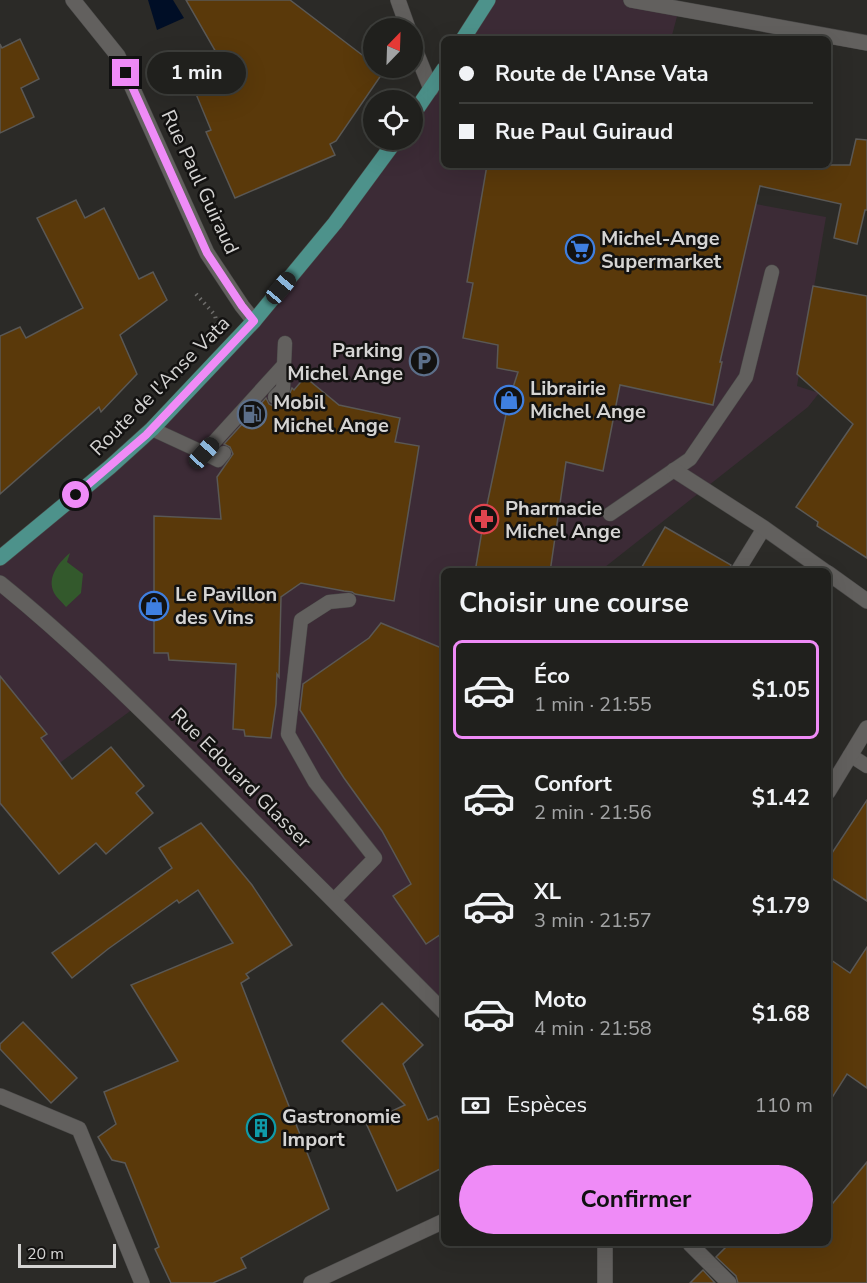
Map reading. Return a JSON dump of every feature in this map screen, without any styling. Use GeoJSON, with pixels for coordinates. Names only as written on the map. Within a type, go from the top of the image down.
{"type":"FeatureCollection","features":[{"type":"Feature","properties":{"kind":"main road"},"geometry":{"type":"LineString","coordinates":[[465,36],[488,0]]}},
{"type":"Feature","properties":{"kind":"main road"},"geometry":{"type":"LineString","coordinates":[[423,100],[441,74]]}},
{"type":"Feature","properties":{"kind":"main road","name":"Route de l'Anse Vata"},"geometry":{"type":"LineString","coordinates":[[0,558],[152,429],[254,321],[335,223],[389,150]]}},
{"type":"Feature","properties":{"kind":"street","name":"Rue Paul Guiraud"},"geometry":{"type":"LineString","coordinates":[[73,0],[118,56],[207,253],[254,321]]}},
{"type":"Feature","properties":{"kind":"street"},"geometry":{"type":"LineString","coordinates":[[398,0],[404,18]]}},
{"type":"Feature","properties":{"kind":"street"},"geometry":{"type":"LineString","coordinates":[[631,0],[829,36]]}},
{"type":"Feature","properties":{"kind":"street"},"geometry":{"type":"LineString","coordinates":[[831,36],[867,43]]}},
{"type":"Feature","properties":{"kind":"street"},"geometry":{"type":"LineString","coordinates":[[423,69],[431,89]]}},
{"type":"Feature","properties":{"kind":"street"},"geometry":{"type":"LineString","coordinates":[[674,470],[821,568]]}},
{"type":"Feature","properties":{"kind":"street"},"geometry":{"type":"LineString","coordinates":[[831,575],[867,601]]}},
{"type":"Feature","properties":{"kind":"street","name":"Rue Edouard Glasser"},"geometry":{"type":"LineString","coordinates":[[0,583],[137,705],[441,1009]]}},
{"type":"Feature","properties":{"kind":"street"},"geometry":{"type":"LineString","coordinates":[[831,782],[867,728]]}},
{"type":"Feature","properties":{"kind":"street"},"geometry":{"type":"LineString","coordinates":[[0,1096],[79,1128],[142,1283]]}},
{"type":"Feature","properties":{"kind":"street"},"geometry":{"type":"LineString","coordinates":[[311,1283],[441,1222]]}},
{"type":"Feature","properties":{"kind":"street"},"geometry":{"type":"LineString","coordinates":[[604,1283],[605,1246]]}},
{"type":"Feature","properties":{"kind":"street"},"geometry":{"type":"LineString","coordinates":[[692,1246],[729,1283]]}},
{"type":"Feature","properties":{"kind":"lane"},"geometry":{"type":"LineString","coordinates":[[610,514],[690,459],[746,376],[772,272]]}},
{"type":"Feature","properties":{"kind":"lane"},"geometry":{"type":"LineString","coordinates":[[275,397],[283,389],[285,343]]}},
{"type":"Feature","properties":{"kind":"lane"},"geometry":{"type":"LineString","coordinates":[[204,453],[284,365]]}},
{"type":"Feature","properties":{"kind":"lane"},"geometry":{"type":"LineString","coordinates":[[152,429],[218,460],[224,453]]}},
{"type":"Feature","properties":{"kind":"lane"},"geometry":{"type":"LineString","coordinates":[[739,568],[764,528]]}},
{"type":"Feature","properties":{"kind":"lane"},"geometry":{"type":"LineString","coordinates":[[334,900],[375,858],[315,782],[288,734],[301,620],[329,602],[349,600]]}},
{"type":"Feature","properties":{"kind":"lane"},"geometry":{"type":"LineString","coordinates":[[850,755],[867,766]]}},
{"type":"Feature","properties":{"kind":"shaded area"},"geometry":{"type":"Polygon","coordinates":[[[488,0],[631,0],[679,9],[672,36],[465,36],[488,0]]]}},
{"type":"Feature","properties":{"kind":"shaded area"},"geometry":{"type":"Polygon","coordinates":[[[441,74],[441,168],[639,168],[636,182],[826,217],[797,386],[819,393],[808,407],[604,568],[441,568],[441,1006],[137,706],[0,807],[0,558],[146,435],[254,321],[388,150],[423,150],[423,101],[441,74]]]}},
{"type":"Feature","properties":{"kind":"green space"},"geometry":{"type":"Polygon","coordinates":[[[70,553],[67,562],[83,574],[81,593],[66,607],[53,590],[52,578],[57,567],[70,553]]]}},
{"type":"Feature","properties":{"kind":"water"},"geometry":{"type":"Polygon","coordinates":[[[148,0],[173,0],[184,18],[157,30],[148,0]]]}},
{"type":"Feature","properties":{"kind":"building"},"geometry":{"type":"Polygon","coordinates":[[[186,0],[290,0],[363,56],[363,78],[379,78],[371,90],[363,90],[363,102],[336,141],[330,144],[335,155],[235,198],[206,132],[211,130],[191,82],[225,68],[186,0]]]}},
{"type":"Feature","properties":{"kind":"building"},"geometry":{"type":"Polygon","coordinates":[[[20,39],[39,79],[21,88],[34,117],[0,133],[0,44],[2,48],[20,39]]]}},
{"type":"Feature","properties":{"kind":"building"},"geometry":{"type":"Polygon","coordinates":[[[856,139],[867,140],[867,210],[865,210],[857,244],[834,238],[841,204],[760,186],[720,362],[722,362],[713,405],[620,385],[603,471],[566,462],[551,568],[476,568],[509,400],[518,372],[497,368],[498,345],[463,338],[473,283],[467,282],[486,168],[831,168],[831,165],[850,165],[856,139]]]}},
{"type":"Feature","properties":{"kind":"building"},"geometry":{"type":"Polygon","coordinates":[[[76,200],[85,218],[104,208],[139,279],[153,272],[167,300],[120,335],[137,374],[101,412],[99,407],[0,494],[0,336],[20,327],[26,338],[83,308],[37,218],[76,200]]]}},
{"type":"Feature","properties":{"kind":"building"},"geometry":{"type":"Polygon","coordinates":[[[813,286],[867,296],[867,558],[817,526],[818,522],[796,507],[853,424],[797,374],[813,286]]]}},
{"type":"Feature","properties":{"kind":"building"},"geometry":{"type":"Polygon","coordinates":[[[305,377],[339,405],[400,418],[395,442],[419,446],[394,601],[301,583],[281,597],[279,677],[277,674],[276,704],[271,738],[245,736],[244,730],[233,729],[236,664],[169,660],[168,653],[154,653],[154,516],[221,519],[217,477],[233,454],[230,447],[224,444],[266,398],[269,404],[278,405],[305,377]]]}},
{"type":"Feature","properties":{"kind":"building"},"geometry":{"type":"Polygon","coordinates":[[[665,527],[731,565],[730,568],[641,568],[665,527]]]}},
{"type":"Feature","properties":{"kind":"building"},"geometry":{"type":"Polygon","coordinates":[[[381,623],[441,648],[441,934],[426,944],[393,896],[411,884],[382,831],[300,710],[303,684],[369,638],[381,623]]]}},
{"type":"Feature","properties":{"kind":"building"},"geometry":{"type":"Polygon","coordinates":[[[0,676],[47,734],[41,738],[72,779],[111,747],[144,786],[136,793],[153,813],[106,854],[96,843],[59,874],[0,803],[0,676]]]}},
{"type":"Feature","properties":{"kind":"building"},"geometry":{"type":"Polygon","coordinates":[[[867,800],[867,901],[831,878],[831,854],[867,800]]]}},
{"type":"Feature","properties":{"kind":"building"},"geometry":{"type":"Polygon","coordinates":[[[201,823],[252,885],[292,945],[246,974],[249,978],[241,983],[329,1209],[241,1258],[246,1268],[213,1283],[171,1283],[155,1249],[159,1247],[125,1163],[112,1160],[98,1137],[116,1124],[104,1092],[178,1061],[131,985],[233,943],[198,890],[179,903],[177,900],[108,949],[72,978],[52,953],[172,868],[159,848],[201,823]]]}},
{"type":"Feature","properties":{"kind":"building"},"geometry":{"type":"Polygon","coordinates":[[[867,947],[867,1088],[847,1074],[831,1099],[831,960],[850,973],[867,947]]]}},
{"type":"Feature","properties":{"kind":"building"},"geometry":{"type":"Polygon","coordinates":[[[382,1003],[423,1045],[403,1064],[428,1120],[437,1116],[441,1125],[441,1169],[397,1191],[366,1123],[405,1105],[342,1041],[382,1003]]]}},
{"type":"Feature","properties":{"kind":"building"},"geometry":{"type":"Polygon","coordinates":[[[23,1022],[77,1078],[51,1103],[0,1049],[0,1044],[23,1022]]]}},
{"type":"Feature","properties":{"kind":"building"},"geometry":{"type":"Polygon","coordinates":[[[867,1162],[867,1283],[738,1283],[736,1276],[716,1257],[727,1246],[831,1246],[831,1205],[867,1162]]]}},
{"type":"Feature","properties":{"kind":"building"},"geometry":{"type":"Polygon","coordinates":[[[703,1270],[715,1283],[690,1283],[703,1270]]]}},
{"type":"Feature","properties":{"kind":"place","name":"Michel-Ange Supermarket"},"geometry":{"type":"Point","coordinates":[580,249]}},
{"type":"Feature","properties":{"kind":"place","name":"Parking Michel Ange"},"geometry":{"type":"Point","coordinates":[424,361]}},
{"type":"Feature","properties":{"kind":"place","name":"Librairie Michel Ange"},"geometry":{"type":"Point","coordinates":[509,400]}},
{"type":"Feature","properties":{"kind":"place","name":"Mobil Michel Ange"},"geometry":{"type":"Point","coordinates":[252,414]}},
{"type":"Feature","properties":{"kind":"place","name":"Pharmacie Michel Ange"},"geometry":{"type":"Point","coordinates":[484,519]}},
{"type":"Feature","properties":{"kind":"place","name":"Le Pavillon des Vins"},"geometry":{"type":"Point","coordinates":[154,606]}},
{"type":"Feature","properties":{"kind":"place","name":"Gastronomie Import"},"geometry":{"type":"Point","coordinates":[261,1128]}},
{"type":"Feature","properties":{"kind":"route"},"geometry":{"type":"LineString","coordinates":[[76,495],[146,435],[254,321],[207,253],[126,73]]}}]}
